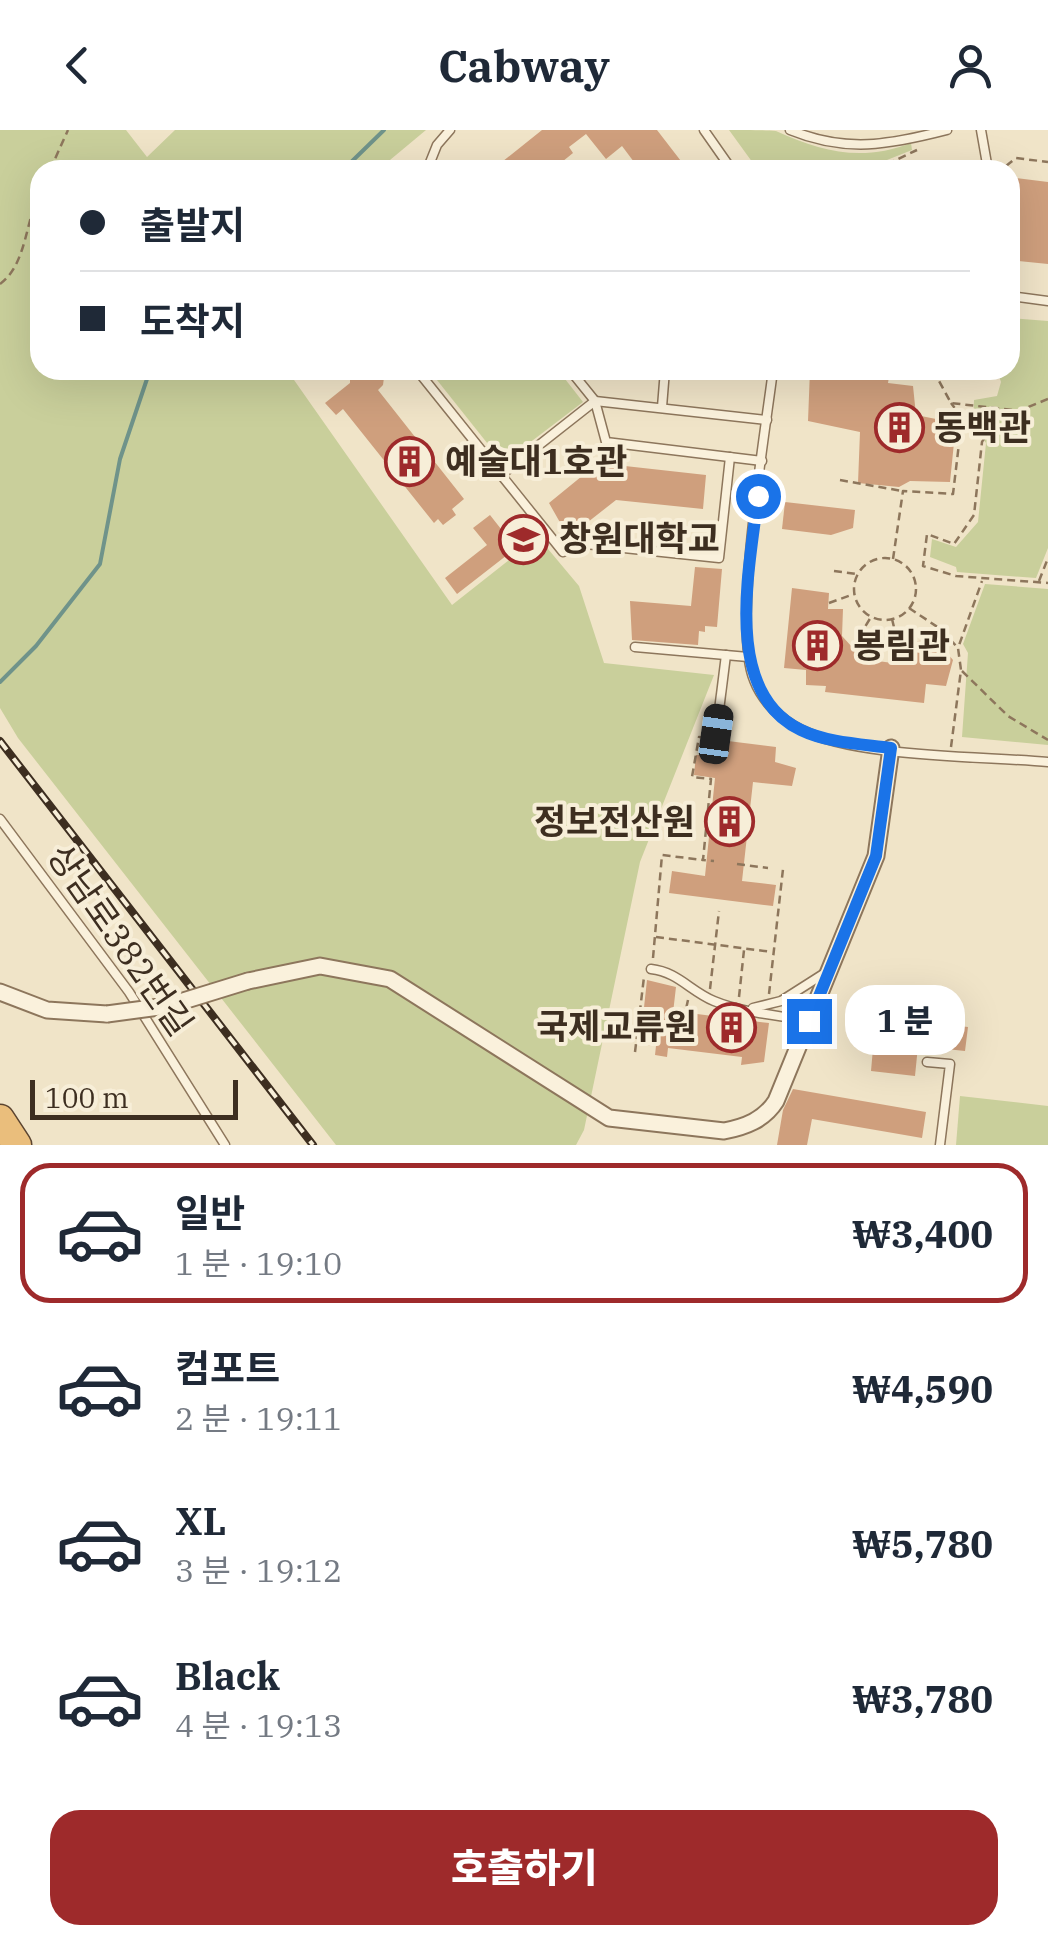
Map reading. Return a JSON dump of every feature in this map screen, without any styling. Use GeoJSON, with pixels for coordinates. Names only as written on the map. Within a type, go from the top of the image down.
{"type":"FeatureCollection","features":[{"type":"Feature","properties":{"kind":"highway"},"geometry":{"type":"LineString","coordinates":[[0,1119],[17,1145]]}},
{"type":"Feature","properties":{"kind":"street"},"geometry":{"type":"LineString","coordinates":[[0,992],[47,1010],[107,1014],[167,1006],[248,981],[320,966],[390,979],[609,1118],[724,1132],[770,1110],[809,1021],[876,856],[891,748]]}},
{"type":"Feature","properties":{"kind":"lane"},"geometry":{"type":"LineString","coordinates":[[430,160],[437,144],[450,130]]}},
{"type":"Feature","properties":{"kind":"lane"},"geometry":{"type":"LineString","coordinates":[[704,130],[725,160]]}},
{"type":"Feature","properties":{"kind":"lane"},"geometry":{"type":"LineString","coordinates":[[790,130],[823,143],[862,148],[947,130]]}},
{"type":"Feature","properties":{"kind":"lane"},"geometry":{"type":"LineString","coordinates":[[980,130],[985,160]]}},
{"type":"Feature","properties":{"kind":"lane"},"geometry":{"type":"LineString","coordinates":[[1020,297],[1048,301]]}},
{"type":"Feature","properties":{"kind":"lane"},"geometry":{"type":"LineString","coordinates":[[424,380],[564,552],[576,543],[719,558],[730,457]]}},
{"type":"Feature","properties":{"kind":"lane"},"geometry":{"type":"LineString","coordinates":[[578,380],[594,401],[606,442],[762,460]]}},
{"type":"Feature","properties":{"kind":"lane"},"geometry":{"type":"LineString","coordinates":[[662,407],[664,380]]}},
{"type":"Feature","properties":{"kind":"lane"},"geometry":{"type":"LineString","coordinates":[[772,380],[750,567],[748,658],[753,680],[784,720],[827,740],[1048,762]]}},
{"type":"Feature","properties":{"kind":"lane"},"geometry":{"type":"LineString","coordinates":[[500,476],[594,401],[767,420]]}},
{"type":"Feature","properties":{"kind":"lane"},"geometry":{"type":"LineString","coordinates":[[635,648],[748,658]]}},
{"type":"Feature","properties":{"kind":"lane"},"geometry":{"type":"LineString","coordinates":[[714,736],[726,655]]}},
{"type":"Feature","properties":{"kind":"lane","name":"상남로382번길"},"geometry":{"type":"LineString","coordinates":[[0,819],[129,992],[226,1145]]}},
{"type":"Feature","properties":{"kind":"lane"},"geometry":{"type":"LineString","coordinates":[[652,969],[674,972],[694,990],[742,1009],[809,1021]]}},
{"type":"Feature","properties":{"kind":"lane"},"geometry":{"type":"LineString","coordinates":[[742,1009],[768,1005],[829,971]]}},
{"type":"Feature","properties":{"kind":"lane"},"geometry":{"type":"LineString","coordinates":[[927,1062],[950,1064],[940,1145]]}},
{"type":"Feature","properties":{"kind":"path"},"geometry":{"type":"LineString","coordinates":[[54,160],[68,130]]}},
{"type":"Feature","properties":{"kind":"path"},"geometry":{"type":"LineString","coordinates":[[900,160],[917,153],[917,138]]}},
{"type":"Feature","properties":{"kind":"path"},"geometry":{"type":"LineString","coordinates":[[1014,160],[1048,162]]}},
{"type":"Feature","properties":{"kind":"path"},"geometry":{"type":"LineString","coordinates":[[0,284],[12,275],[30,212]]}},
{"type":"Feature","properties":{"kind":"path"},"geometry":{"type":"LineString","coordinates":[[840,480],[903,491],[953,494],[962,418],[938,380]]}},
{"type":"Feature","properties":{"kind":"path"},"geometry":{"type":"LineString","coordinates":[[923,566],[927,534],[954,544],[974,515],[982,442],[994,421],[1048,399]]}},
{"type":"Feature","properties":{"kind":"path"},"geometry":{"type":"LineString","coordinates":[[951,403],[1014,410]]}},
{"type":"Feature","properties":{"kind":"path"},"geometry":{"type":"LineString","coordinates":[[892,559],[903,491]]}},
{"type":"Feature","properties":{"kind":"path"},"geometry":{"type":"LineString","coordinates":[[1038,583],[1048,558]]}},
{"type":"Feature","properties":{"kind":"path"},"geometry":{"type":"LineString","coordinates":[[892,559],[908,571],[916,590],[908,608],[891,618],[872,616],[856,604],[853,584],[872,560],[892,559]]}},
{"type":"Feature","properties":{"kind":"path"},"geometry":{"type":"LineString","coordinates":[[908,571],[923,566],[983,579],[1048,583]]}},
{"type":"Feature","properties":{"kind":"path"},"geometry":{"type":"LineString","coordinates":[[834,571],[858,574]]}},
{"type":"Feature","properties":{"kind":"path"},"geometry":{"type":"LineString","coordinates":[[950,754],[961,670],[958,648],[983,579]]}},
{"type":"Feature","properties":{"kind":"path"},"geometry":{"type":"LineString","coordinates":[[829,604],[855,594]]}},
{"type":"Feature","properties":{"kind":"path"},"geometry":{"type":"LineString","coordinates":[[908,608],[942,630],[958,648]]}},
{"type":"Feature","properties":{"kind":"path"},"geometry":{"type":"LineString","coordinates":[[852,648],[872,616]]}},
{"type":"Feature","properties":{"kind":"path"},"geometry":{"type":"LineString","coordinates":[[891,618],[903,664]]}},
{"type":"Feature","properties":{"kind":"path"},"geometry":{"type":"LineString","coordinates":[[961,670],[991,702],[1048,740]]}},
{"type":"Feature","properties":{"kind":"path"},"geometry":{"type":"LineString","coordinates":[[703,860],[712,779],[692,777],[699,737],[714,736]]}},
{"type":"Feature","properties":{"kind":"path"},"geometry":{"type":"LineString","coordinates":[[635,1052],[644,974],[652,969],[662,855],[714,861]]}},
{"type":"Feature","properties":{"kind":"path"},"geometry":{"type":"LineString","coordinates":[[736,864],[768,868]]}},
{"type":"Feature","properties":{"kind":"path"},"geometry":{"type":"LineString","coordinates":[[768,1005],[783,870]]}},
{"type":"Feature","properties":{"kind":"path"},"geometry":{"type":"LineString","coordinates":[[709,998],[720,911]]}},
{"type":"Feature","properties":{"kind":"path"},"geometry":{"type":"LineString","coordinates":[[654,936],[774,952]]}},
{"type":"Feature","properties":{"kind":"path"},"geometry":{"type":"LineString","coordinates":[[742,1009],[744,948]]}},
{"type":"Feature","properties":{"kind":"path"},"geometry":{"type":"LineString","coordinates":[[681,1032],[686,1004],[694,990]]}},
{"type":"Feature","properties":{"kind":"green space"},"geometry":{"type":"Polygon","coordinates":[[[0,130],[126,130],[147,157],[175,130],[426,130],[390,160],[30,160],[30,380],[294,380],[452,605],[538,537],[579,586],[604,663],[714,675],[640,862],[584,1130],[576,1145],[336,1145],[18,738],[0,708],[0,130]]]}},
{"type":"Feature","properties":{"kind":"green space"},"geometry":{"type":"Polygon","coordinates":[[[729,130],[776,131],[842,152],[876,152],[911,143],[912,150],[887,160],[751,160],[729,130]]]}},
{"type":"Feature","properties":{"kind":"green space"},"geometry":{"type":"Polygon","coordinates":[[[1020,319],[1048,321],[1048,548],[1036,578],[957,572],[956,567],[930,557],[932,539],[956,547],[978,522],[986,443],[973,426],[974,400],[997,396],[1001,382],[1020,380],[1020,319]]]}},
{"type":"Feature","properties":{"kind":"green space"},"geometry":{"type":"Polygon","coordinates":[[[437,380],[566,380],[583,402],[503,463],[437,380]]]}},
{"type":"Feature","properties":{"kind":"green space"},"geometry":{"type":"Polygon","coordinates":[[[985,584],[1048,589],[1048,745],[962,737],[968,653],[963,644],[985,584]]]}},
{"type":"Feature","properties":{"kind":"green space"},"geometry":{"type":"Polygon","coordinates":[[[960,1096],[1048,1106],[1048,1145],[956,1145],[960,1096]]]}},
{"type":"Feature","properties":{"kind":"building"},"geometry":{"type":"Polygon","coordinates":[[[542,130],[657,130],[680,160],[632,160],[622,146],[606,159],[586,134],[569,147],[573,153],[564,160],[504,160],[542,130]]]}},
{"type":"Feature","properties":{"kind":"building"},"geometry":{"type":"Polygon","coordinates":[[[1020,178],[1048,182],[1048,264],[1020,261],[1020,178]]]}},
{"type":"Feature","properties":{"kind":"building","name":"예술대1호관"},"geometry":{"type":"Polygon","coordinates":[[[384,380],[378,390],[464,499],[452,509],[456,515],[443,525],[438,519],[434,523],[343,409],[336,415],[325,403],[350,383],[384,380]]]}},
{"type":"Feature","properties":{"kind":"building","name":"동백관"},"geometry":{"type":"Polygon","coordinates":[[[810,380],[888,380],[888,383],[913,386],[916,415],[956,423],[950,482],[910,481],[899,487],[858,483],[860,432],[808,421],[810,380]]]}},
{"type":"Feature","properties":{"kind":"building"},"geometry":{"type":"Polygon","coordinates":[[[598,463],[706,475],[703,509],[616,500],[574,533],[571,529],[566,533],[549,503],[598,463]]]}},
{"type":"Feature","properties":{"kind":"building"},"geometry":{"type":"Polygon","coordinates":[[[785,502],[855,510],[853,528],[831,535],[782,529],[785,502]]]}},
{"type":"Feature","properties":{"kind":"building"},"geometry":{"type":"Polygon","coordinates":[[[490,515],[516,548],[457,594],[445,578],[487,545],[473,528],[490,515]]]}},
{"type":"Feature","properties":{"kind":"building"},"geometry":{"type":"Polygon","coordinates":[[[695,567],[722,569],[717,627],[705,626],[705,632],[699,631],[698,645],[632,640],[630,601],[691,606],[695,567]]]}},
{"type":"Feature","properties":{"kind":"building","name":"봉림관"},"geometry":{"type":"Polygon","coordinates":[[[792,588],[829,593],[828,609],[843,609],[842,636],[863,659],[907,665],[910,642],[935,639],[953,660],[946,686],[926,684],[924,703],[825,692],[826,686],[806,685],[806,670],[784,668],[792,588]]]}},
{"type":"Feature","properties":{"kind":"building","name":"정보전산원"},"geometry":{"type":"Polygon","coordinates":[[[720,740],[776,747],[775,762],[796,768],[792,786],[753,782],[742,881],[776,885],[773,906],[669,893],[672,871],[705,876],[715,778],[694,775],[696,755],[700,755],[701,742],[720,740]]]}},
{"type":"Feature","properties":{"kind":"building","name":"국제교류원"},"geometry":{"type":"Polygon","coordinates":[[[647,980],[676,987],[671,1030],[695,1033],[697,1014],[769,1023],[764,1062],[741,1065],[742,1057],[668,1048],[667,1057],[655,1055],[656,1046],[640,1044],[647,980]]]}},
{"type":"Feature","properties":{"kind":"building"},"geometry":{"type":"Polygon","coordinates":[[[903,1020],[968,1027],[965,1051],[918,1046],[915,1076],[871,1071],[874,1037],[885,1038],[886,1026],[902,1028],[903,1020]]]}},
{"type":"Feature","properties":{"kind":"building"},"geometry":{"type":"Polygon","coordinates":[[[793,1089],[926,1112],[922,1138],[812,1119],[807,1145],[777,1145],[783,1110],[793,1089]]]}},
{"type":"Feature","properties":{"kind":"waterway"},"geometry":{"type":"LineString","coordinates":[[353,160],[384,130]]}},
{"type":"Feature","properties":{"kind":"waterway"},"geometry":{"type":"LineString","coordinates":[[0,682],[36,646],[100,564],[120,459],[147,380]]}},
{"type":"Feature","properties":{"kind":"railway"},"geometry":{"type":"LineString","coordinates":[[0,741],[313,1145]]}},
{"type":"Feature","properties":{"kind":"place","name":"동백관"},"geometry":{"type":"Point","coordinates":[899,428]}},
{"type":"Feature","properties":{"kind":"place","name":"예술대1호관"},"geometry":{"type":"Point","coordinates":[410,462]}},
{"type":"Feature","properties":{"kind":"place","name":"창원대학교"},"geometry":{"type":"Point","coordinates":[524,539]}},
{"type":"Feature","properties":{"kind":"place","name":"봉림관"},"geometry":{"type":"Point","coordinates":[818,646]}},
{"type":"Feature","properties":{"kind":"place","name":"정보전산원"},"geometry":{"type":"Point","coordinates":[730,822]}},
{"type":"Feature","properties":{"kind":"place","name":"국제교류원"},"geometry":{"type":"Point","coordinates":[732,1027]}},
{"type":"Feature","properties":{"kind":"route"},"geometry":{"type":"LineString","coordinates":[[758,496],[750,567],[748,658],[753,680],[766,702],[784,720],[802,730],[827,740],[891,748],[876,856],[809,1021]]}}]}
